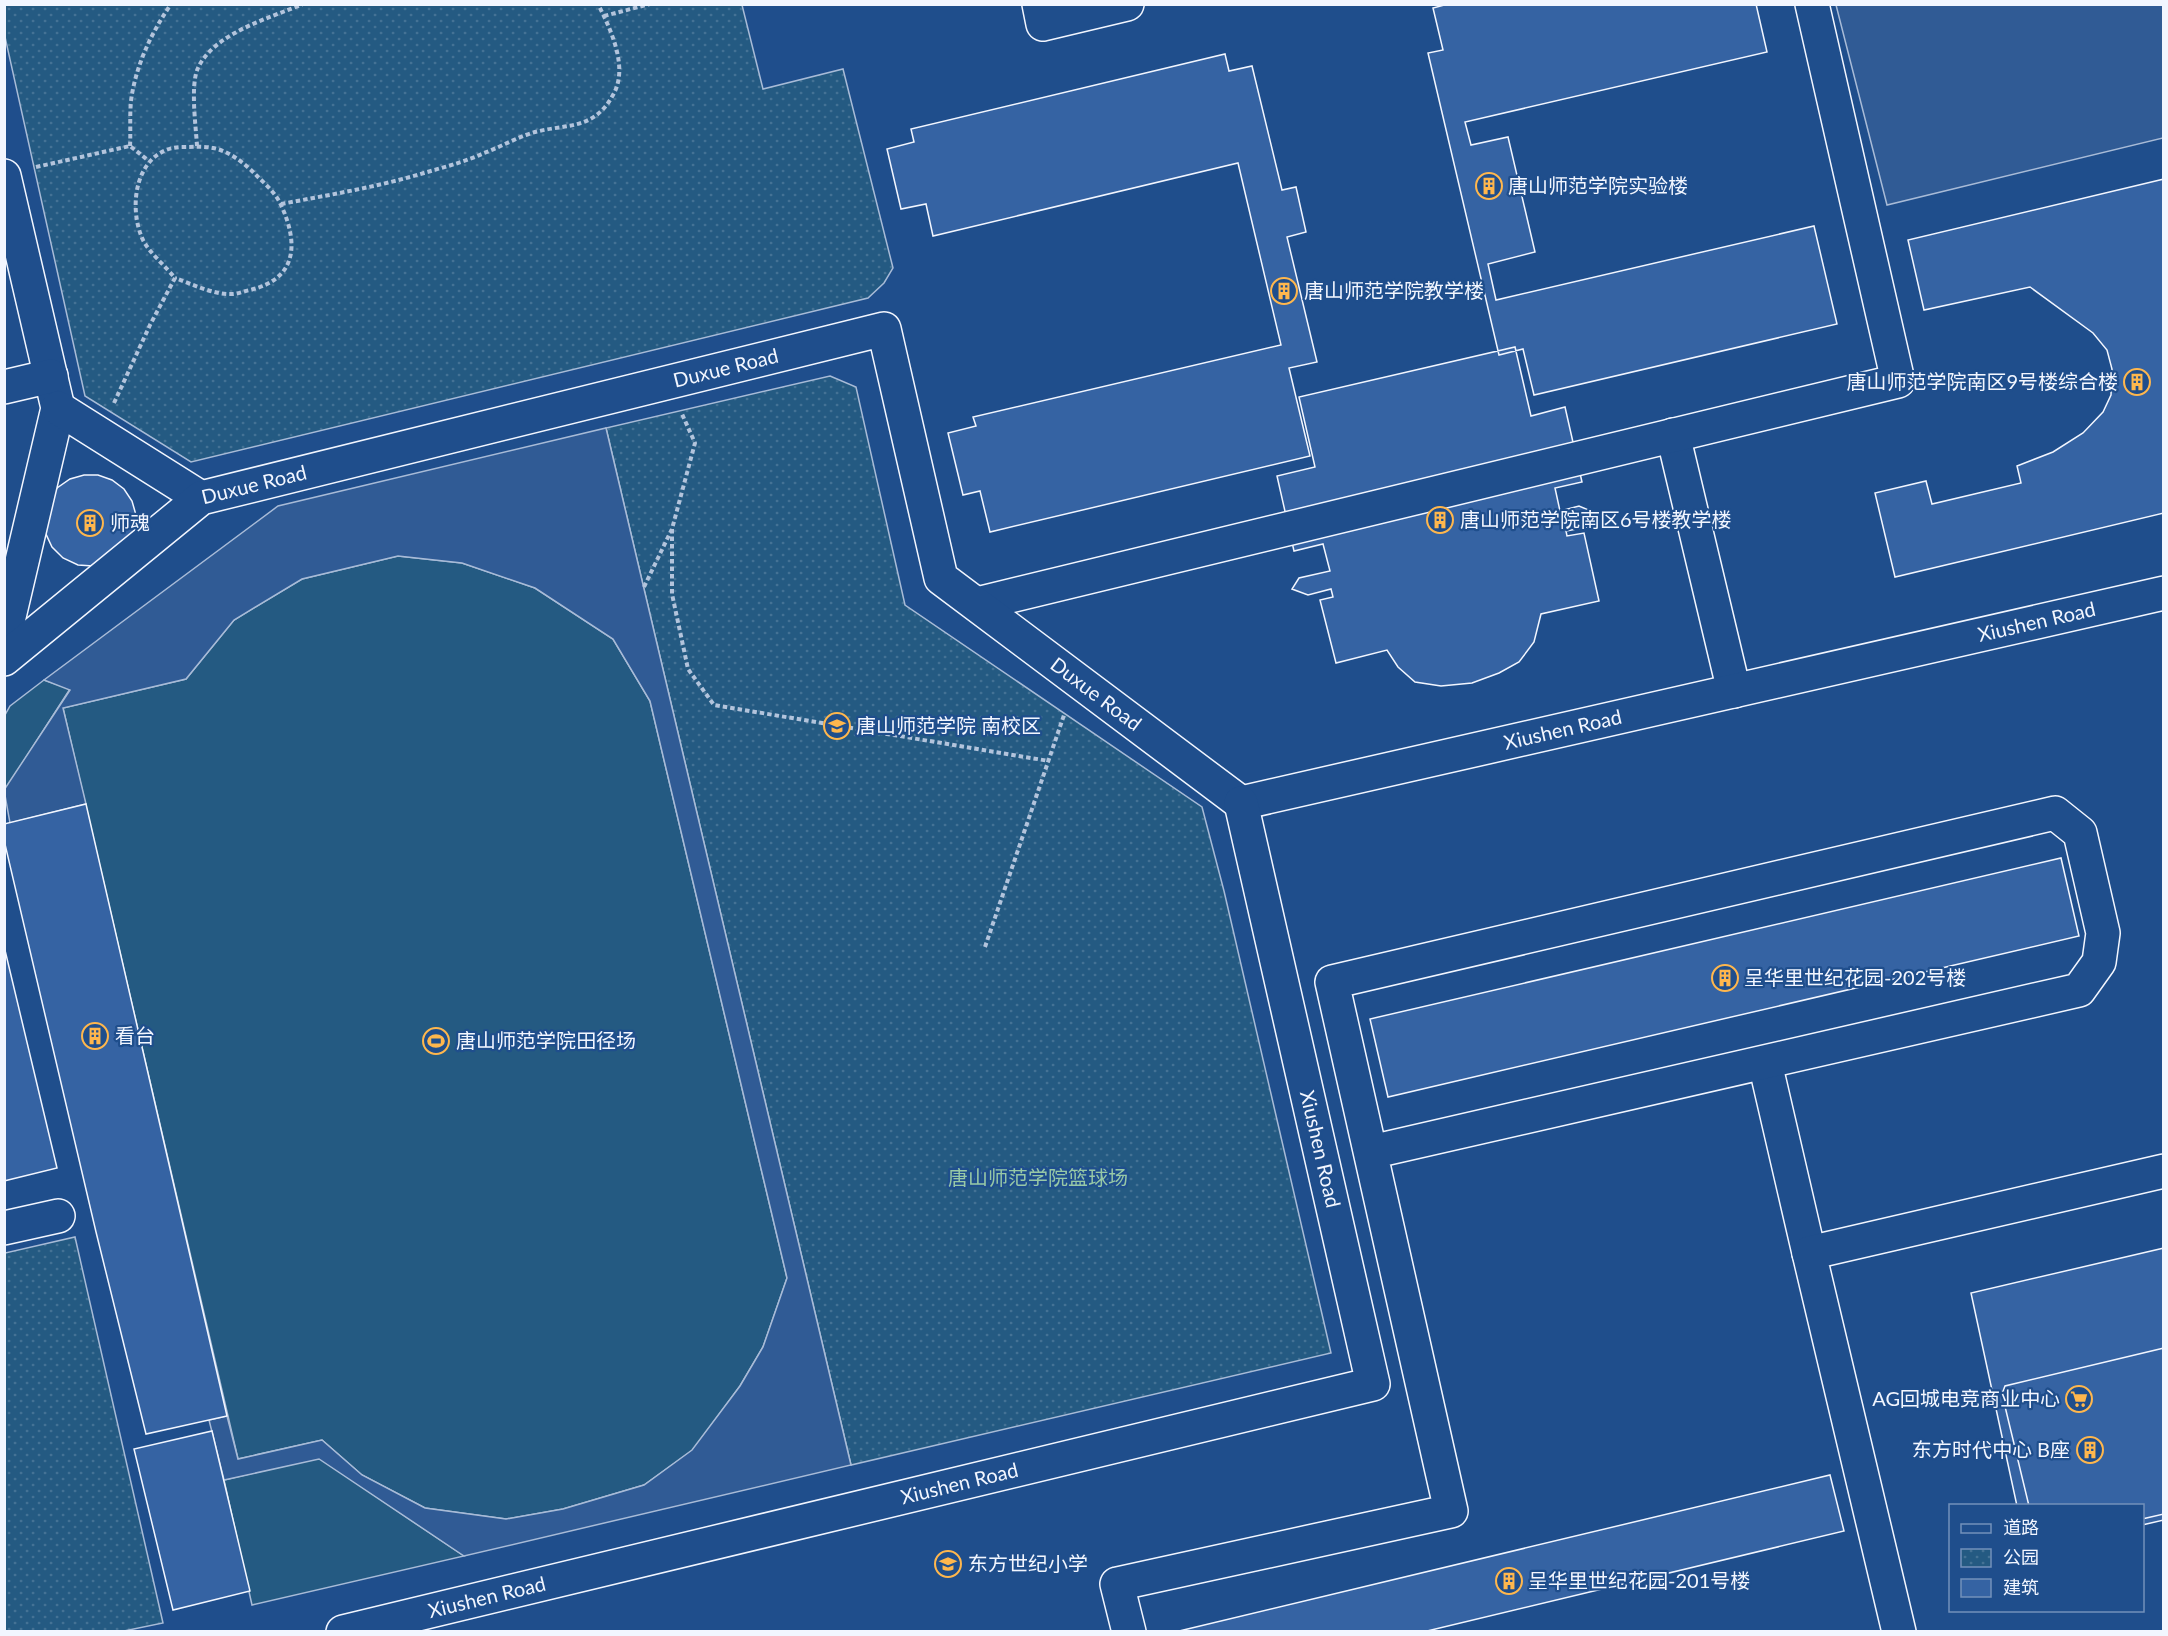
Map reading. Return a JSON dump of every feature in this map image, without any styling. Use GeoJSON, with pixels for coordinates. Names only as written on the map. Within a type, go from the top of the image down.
{"type":"FeatureCollection","features":[{"type":"Feature","properties":{"kind":"lane"},"geometry":{"type":"LineString","coordinates":[[1039,4],[1043,24],[1127,4]]}},
{"type":"Feature","properties":{"kind":"lane"},"geometry":{"type":"LineString","coordinates":[[977,604],[1898,381],[1812,4]]}},
{"type":"Feature","properties":{"kind":"lane"},"geometry":{"type":"LineString","coordinates":[[4,638],[58,408],[19,171]]}},
{"type":"Feature","properties":{"kind":"lane","name":"Duxue Road"},"geometry":{"type":"LineString","coordinates":[[4,659],[201,498],[884,329],[941,578],[1241,803]]}},
{"type":"Feature","properties":{"kind":"lane"},"geometry":{"type":"LineString","coordinates":[[4,387],[51,376]]}},
{"type":"Feature","properties":{"kind":"lane"},"geometry":{"type":"LineString","coordinates":[[58,408],[201,498]]}},
{"type":"Feature","properties":{"kind":"lane"},"geometry":{"type":"LineString","coordinates":[[1673,435],[1734,691]]}},
{"type":"Feature","properties":{"kind":"lane","name":"Xiushen Road"},"geometry":{"type":"LineString","coordinates":[[343,1632],[1373,1384],[1241,803],[2163,593]]}},
{"type":"Feature","properties":{"kind":"lane"},"geometry":{"type":"LineString","coordinates":[[1129,1632],[1117,1584],[1451,1511],[1332,982],[2055,813],[2080,833],[2103,933],[2099,962],[2079,990],[1371,1152]]}},
{"type":"Feature","properties":{"kind":"lane"},"geometry":{"type":"LineString","coordinates":[[1765,1063],[1899,1632]]}},
{"type":"Feature","properties":{"kind":"lane"},"geometry":{"type":"LineString","coordinates":[[1809,1253],[2163,1171]]}},
{"type":"Feature","properties":{"kind":"lane"},"geometry":{"type":"LineString","coordinates":[[4,1228],[58,1216]]}},
{"type":"Feature","properties":{"kind":"path"},"geometry":{"type":"LineString","coordinates":[[130,146],[132,95],[144,51],[155,26],[171,4]]}},
{"type":"Feature","properties":{"kind":"path"},"geometry":{"type":"LineString","coordinates":[[197,146],[194,93],[197,69],[207,55],[239,30],[303,4]]}},
{"type":"Feature","properties":{"kind":"path"},"geometry":{"type":"LineString","coordinates":[[281,204],[422,174],[482,154],[528,134],[567,127],[597,116],[614,94],[619,71],[614,39],[598,4]]}},
{"type":"Feature","properties":{"kind":"path"},"geometry":{"type":"LineString","coordinates":[[604,16],[650,4]]}},
{"type":"Feature","properties":{"kind":"path"},"geometry":{"type":"LineString","coordinates":[[130,146],[148,161]]}},
{"type":"Feature","properties":{"kind":"path"},"geometry":{"type":"LineString","coordinates":[[19,171],[130,146]]}},
{"type":"Feature","properties":{"kind":"path"},"geometry":{"type":"LineString","coordinates":[[197,146],[215,148],[243,162],[270,189],[281,204],[291,235],[291,258],[278,279],[258,288],[231,294],[209,290],[175,278],[143,240],[135,207],[141,173],[148,161],[173,147],[197,146]]}},
{"type":"Feature","properties":{"kind":"path"},"geometry":{"type":"LineString","coordinates":[[110,412],[150,325],[175,278]]}},
{"type":"Feature","properties":{"kind":"path"},"geometry":{"type":"LineString","coordinates":[[644,587],[672,529],[695,442],[669,382]]}},
{"type":"Feature","properties":{"kind":"path"},"geometry":{"type":"LineString","coordinates":[[672,529],[672,594],[688,669],[714,705],[1049,761]]}},
{"type":"Feature","properties":{"kind":"path"},"geometry":{"type":"LineString","coordinates":[[985,947],[1076,679]]}},
{"type":"Feature","properties":{"kind":"green space"},"geometry":{"type":"Polygon","coordinates":[[[4,5],[742,5],[763,89],[843,69],[893,268],[884,283],[868,298],[191,462],[85,396],[5,37],[4,5]]]}},
{"type":"Feature","properties":{"kind":"green space","name":"唐山师范学院篮球场"},"geometry":{"type":"Polygon","coordinates":[[[830,376],[856,387],[905,605],[1202,807],[1224,891],[1331,1353],[851,1465],[606,428],[830,376]]]}},
{"type":"Feature","properties":{"kind":"green space","name":"唐山师范学院田径场"},"geometry":{"type":"Polygon","coordinates":[[[398,556],[462,563],[535,588],[613,639],[650,701],[787,1278],[763,1347],[740,1386],[693,1450],[644,1485],[563,1509],[506,1519],[425,1508],[362,1475],[322,1440],[238,1459],[63,708],[186,679],[234,620],[302,579],[398,556]]]}},
{"type":"Feature","properties":{"kind":"green space"},"geometry":{"type":"Polygon","coordinates":[[[44,680],[70,689],[5,790],[5,715],[10,706],[44,680]]]}},
{"type":"Feature","properties":{"kind":"green space"},"geometry":{"type":"Polygon","coordinates":[[[75,1237],[163,1623],[124,1631],[5,1631],[5,1253],[75,1237]]]}},
{"type":"Feature","properties":{"kind":"green space"},"geometry":{"type":"Polygon","coordinates":[[[319,1458],[464,1556],[252,1605],[224,1480],[319,1458]]]}},
{"type":"Feature","properties":{"kind":"shaded area"},"geometry":{"type":"Polygon","coordinates":[[[1836,5],[2163,5],[2163,138],[1887,205],[1836,5]]]}},
{"type":"Feature","properties":{"kind":"shaded area"},"geometry":{"type":"Polygon","coordinates":[[[606,428],[851,1465],[464,1556],[319,1459],[224,1480],[209,1420],[227,1416],[238,1459],[322,1440],[362,1475],[425,1508],[506,1519],[563,1509],[644,1485],[692,1450],[740,1386],[763,1347],[787,1278],[650,701],[613,639],[535,588],[462,563],[398,556],[302,579],[234,620],[186,679],[63,708],[86,804],[10,823],[4,790],[70,690],[44,680],[278,506],[606,428]]]}},
{"type":"Feature","properties":{"kind":"building","name":"唐山师范学院实验楼"},"geometry":{"type":"Polygon","coordinates":[[[1448,4],[1756,4],[1767,52],[1465,122],[1471,145],[1508,137],[1535,252],[1488,264],[1496,300],[1814,226],[1837,324],[1534,395],[1523,349],[1499,355],[1428,53],[1443,50],[1433,8],[1448,4]]]}},
{"type":"Feature","properties":{"kind":"building","name":"唐山师范学院教学楼"},"geometry":{"type":"Polygon","coordinates":[[[1225,54],[1229,71],[1252,66],[1282,190],[1296,187],[1306,232],[1287,237],[1317,362],[1289,368],[1310,456],[990,532],[980,491],[963,495],[948,433],[976,426],[973,417],[1281,345],[1238,163],[933,236],[926,204],[901,209],[887,149],[914,142],[911,129],[1225,54]]]}},
{"type":"Feature","properties":{"kind":"building","name":"唐山师范学院南区9号楼综合楼"},"geometry":{"type":"Polygon","coordinates":[[[2164,179],[2164,513],[1895,577],[1875,493],[1926,481],[1932,504],[2021,483],[2017,466],[2053,452],[2083,433],[2103,412],[2111,395],[2112,369],[2107,350],[2093,333],[2030,287],[1924,310],[1908,240],[2164,179]]]}},
{"type":"Feature","properties":{"kind":"building","name":"唐山师范学院南区6号楼教学楼"},"geometry":{"type":"Polygon","coordinates":[[[1515,347],[1531,416],[1565,407],[1582,482],[1555,488],[1560,511],[1579,506],[1598,514],[1587,527],[1566,531],[1567,536],[1584,533],[1599,601],[1541,614],[1534,642],[1519,662],[1499,673],[1472,683],[1441,686],[1415,682],[1398,667],[1387,650],[1336,663],[1320,600],[1333,597],[1331,589],[1308,595],[1292,589],[1299,578],[1330,571],[1323,544],[1294,551],[1277,476],[1315,467],[1299,397],[1515,347]]]}},
{"type":"Feature","properties":{"kind":"building","name":"师魂"},"geometry":{"type":"Polygon","coordinates":[[[84,475],[98,475],[112,480],[124,489],[132,501],[136,515],[135,529],[130,543],[93,566],[78,565],[63,558],[52,547],[45,532],[48,501],[57,488],[70,479],[84,475]]]}},
{"type":"Feature","properties":{"kind":"building","name":"看台"},"geometry":{"type":"Polygon","coordinates":[[[86,804],[227,1416],[146,1434],[4,840],[4,824],[86,804]]]}},
{"type":"Feature","properties":{"kind":"building","name":"呈华里世纪花园-202号楼"},"geometry":{"type":"Polygon","coordinates":[[[2061,858],[2079,936],[1388,1097],[1370,1019],[2061,858]]]}},
{"type":"Feature","properties":{"kind":"building"},"geometry":{"type":"Polygon","coordinates":[[[4,946],[57,1168],[4,1181],[4,946]]]}},
{"type":"Feature","properties":{"kind":"building","name":"AG回城电竞商业中心"},"geometry":{"type":"Polygon","coordinates":[[[2164,1248],[2164,1520],[2144,1525],[2144,1504],[2017,1504],[1971,1293],[2164,1248]]]}},
{"type":"Feature","properties":{"kind":"building","name":"东方时代中心 B座"},"geometry":{"type":"Polygon","coordinates":[[[2164,1348],[2164,1514],[2144,1519],[2144,1504],[2029,1504],[2002,1394],[2005,1386],[2164,1348]]]}},
{"type":"Feature","properties":{"kind":"building"},"geometry":{"type":"Polygon","coordinates":[[[212,1431],[250,1591],[173,1610],[134,1449],[212,1431]]]}},
{"type":"Feature","properties":{"kind":"building","name":"呈华里世纪花园-201号楼"},"geometry":{"type":"Polygon","coordinates":[[[1830,1475],[1844,1531],[1423,1632],[1175,1632],[1830,1475]]]}},
{"type":"Feature","properties":{"kind":"place","name":"唐山师范学院实验楼"},"geometry":{"type":"Point","coordinates":[1489,186]}},
{"type":"Feature","properties":{"kind":"place","name":"唐山师范学院教学楼"},"geometry":{"type":"Point","coordinates":[1284,291]}},
{"type":"Feature","properties":{"kind":"place","name":"唐山师范学院南区9号楼综合楼"},"geometry":{"type":"Point","coordinates":[2137,382]}},
{"type":"Feature","properties":{"kind":"place","name":"唐山师范学院南区6号楼教学楼"},"geometry":{"type":"Point","coordinates":[1440,520]}},
{"type":"Feature","properties":{"kind":"place","name":"师魂"},"geometry":{"type":"Point","coordinates":[90,523]}},
{"type":"Feature","properties":{"kind":"place","name":"唐山师范学院 南校区"},"geometry":{"type":"Point","coordinates":[837,726]}},
{"type":"Feature","properties":{"kind":"place","name":"呈华里世纪花园-202号楼"},"geometry":{"type":"Point","coordinates":[1725,978]}},
{"type":"Feature","properties":{"kind":"place","name":"看台"},"geometry":{"type":"Point","coordinates":[95,1036]}},
{"type":"Feature","properties":{"kind":"place","name":"唐山师范学院田径场"},"geometry":{"type":"Point","coordinates":[436,1041]}},
{"type":"Feature","properties":{"kind":"place","name":"AG回城电竞商业中心"},"geometry":{"type":"Point","coordinates":[2079,1399]}},
{"type":"Feature","properties":{"kind":"place","name":"东方时代中心 B座"},"geometry":{"type":"Point","coordinates":[2090,1450]}},
{"type":"Feature","properties":{"kind":"place","name":"东方世纪小学"},"geometry":{"type":"Point","coordinates":[948,1564]}},
{"type":"Feature","properties":{"kind":"place","name":"呈华里世纪花园-201号楼"},"geometry":{"type":"Point","coordinates":[1509,1581]}}]}
